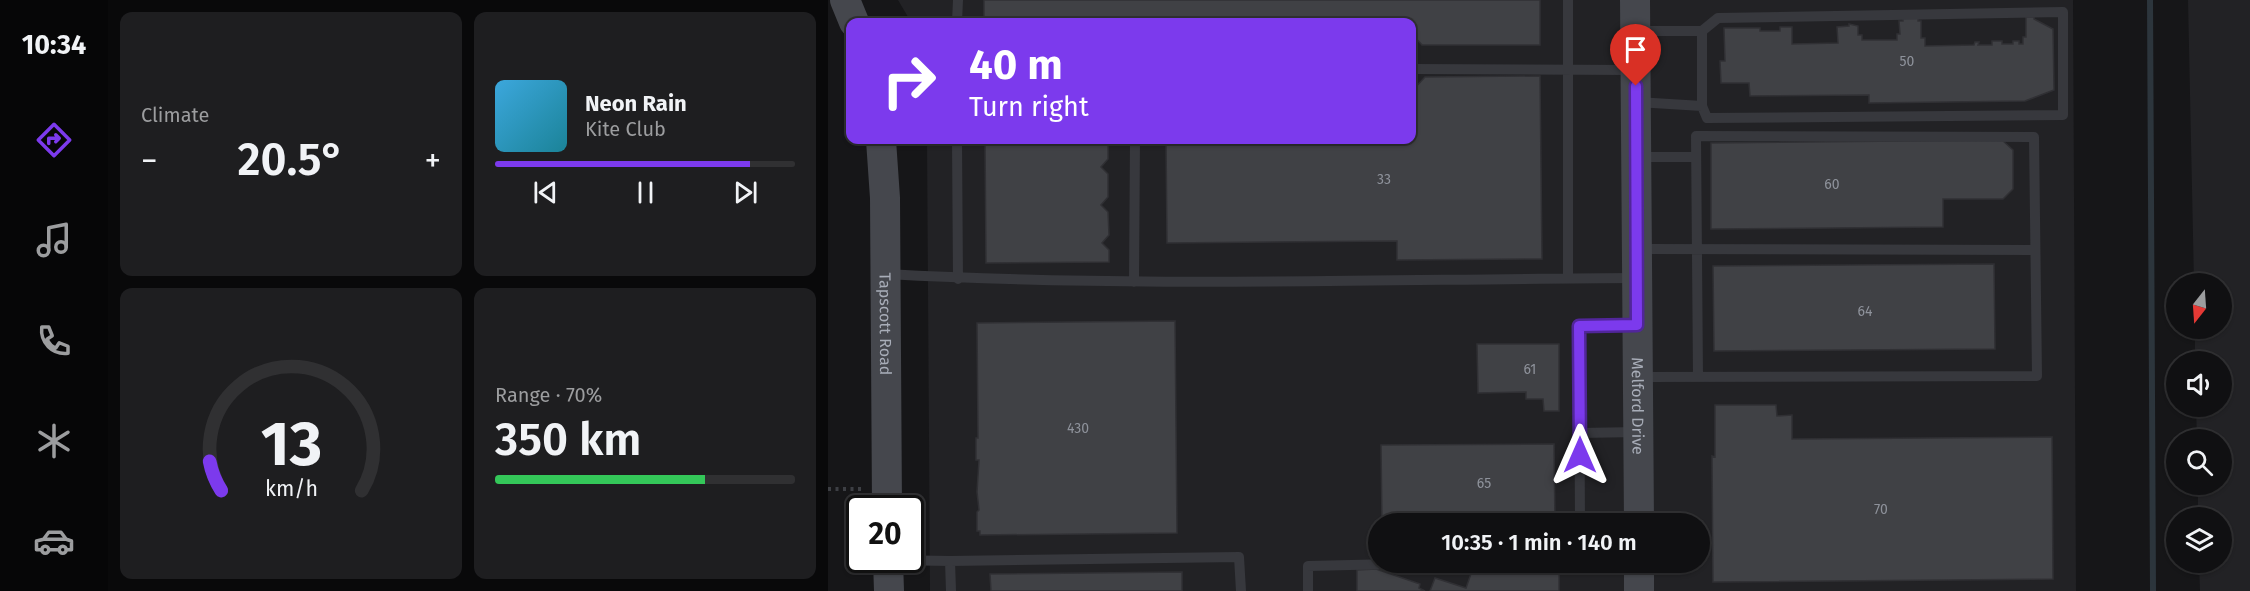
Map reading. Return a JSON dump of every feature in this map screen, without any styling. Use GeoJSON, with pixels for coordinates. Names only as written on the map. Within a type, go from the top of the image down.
{"type":"FeatureCollection","features":[{"type":"Feature","properties":{"kind":"street"},"geometry":{"type":"LineString","coordinates":[[845,0],[852,18]]}},
{"type":"Feature","properties":{"kind":"street","name":"Melford Drive"},"geometry":{"type":"LineString","coordinates":[[1635,0],[1639,513]]}},
{"type":"Feature","properties":{"kind":"street","name":"Tapscott Road"},"geometry":{"type":"LineString","coordinates":[[881,144],[885,198],[886,495]]}},
{"type":"Feature","properties":{"kind":"street"},"geometry":{"type":"LineString","coordinates":[[888,573],[889,591]]}},
{"type":"Feature","properties":{"kind":"street"},"geometry":{"type":"LineString","coordinates":[[1639,573],[1639,591]]}},
{"type":"Feature","properties":{"kind":"lane"},"geometry":{"type":"LineString","coordinates":[[957,18],[958,0]]}},
{"type":"Feature","properties":{"kind":"lane"},"geometry":{"type":"LineString","coordinates":[[1568,0],[1568,278]]}},
{"type":"Feature","properties":{"kind":"lane"},"geometry":{"type":"LineString","coordinates":[[1635,31],[1702,31],[1718,18],[2063,12],[2063,115],[1707,118],[1702,106],[1702,31]]}},
{"type":"Feature","properties":{"kind":"lane"},"geometry":{"type":"LineString","coordinates":[[1416,69],[1636,70]]}},
{"type":"Feature","properties":{"kind":"lane"},"geometry":{"type":"LineString","coordinates":[[1636,102],[1702,106]]}},
{"type":"Feature","properties":{"kind":"lane"},"geometry":{"type":"LineString","coordinates":[[1638,377],[1698,377],[2037,376],[2034,137],[1696,136],[1698,377]]}},
{"type":"Feature","properties":{"kind":"lane"},"geometry":{"type":"LineString","coordinates":[[957,144],[958,279]]}},
{"type":"Feature","properties":{"kind":"lane"},"geometry":{"type":"LineString","coordinates":[[1134,282],[1135,144]]}},
{"type":"Feature","properties":{"kind":"lane"},"geometry":{"type":"LineString","coordinates":[[1636,157],[1696,157]]}},
{"type":"Feature","properties":{"kind":"lane"},"geometry":{"type":"LineString","coordinates":[[886,274],[958,279],[1134,282],[1568,278],[1697,249],[2035,250]]}},
{"type":"Feature","properties":{"kind":"lane"},"geometry":{"type":"LineString","coordinates":[[1580,513],[1579,326],[1637,325]]}},
{"type":"Feature","properties":{"kind":"lane"},"geometry":{"type":"LineString","coordinates":[[1580,433],[1638,432]]}},
{"type":"Feature","properties":{"kind":"lane"},"geometry":{"type":"LineString","coordinates":[[924,561],[1239,557],[1241,591]]}},
{"type":"Feature","properties":{"kind":"lane"},"geometry":{"type":"LineString","coordinates":[[950,561],[951,591]]}},
{"type":"Feature","properties":{"kind":"lane"},"geometry":{"type":"LineString","coordinates":[[1308,591],[1308,566],[1368,565]]}},
{"type":"Feature","properties":{"kind":"path"},"geometry":{"type":"LineString","coordinates":[[828,489],[867,495]]}},
{"type":"Feature","properties":{"kind":"shaded area"},"geometry":{"type":"Polygon","coordinates":[[[898,0],[2073,0],[2076,591],[930,591],[927,144],[1416,144],[1416,18],[909,18],[898,0]]]}},
{"type":"Feature","properties":{"kind":"shaded area"},"geometry":{"type":"Polygon","coordinates":[[[2188,0],[2250,0],[2250,591],[2200,591],[2199,573],[2232,573],[2232,507],[2198,507],[2198,495],[2232,495],[2232,429],[2197,429],[2196,417],[2232,417],[2232,351],[2195,351],[2195,339],[2232,339],[2232,273],[2194,273],[2188,0]]]}},
{"type":"Feature","properties":{"kind":"building"},"geometry":{"type":"Polygon","coordinates":[[[984,0],[1540,0],[1540,45],[1422,45],[1416,38],[1416,18],[984,18],[984,0]]]}},
{"type":"Feature","properties":{"kind":"building"},"geometry":{"type":"Polygon","coordinates":[[[1903,17],[1918,17],[1918,21],[1921,21],[1921,38],[1925,38],[1925,46],[1974,45],[1975,42],[1979,42],[1978,45],[1992,45],[1992,41],[2013,44],[2013,41],[2019,41],[2019,44],[2023,44],[2023,37],[2026,37],[2026,17],[2034,17],[2053,29],[2054,90],[2025,101],[1869,103],[1869,95],[1750,96],[1749,83],[1721,83],[1720,61],[1725,61],[1724,28],[1760,28],[1760,31],[1780,31],[1780,27],[1792,27],[1792,44],[1838,43],[1837,27],[1849,26],[1849,24],[1858,26],[1858,35],[1862,35],[1862,40],[1897,40],[1897,34],[1900,34],[1899,21],[1903,21],[1903,17]]]}},
{"type":"Feature","properties":{"kind":"building"},"geometry":{"type":"Polygon","coordinates":[[[1540,76],[1542,259],[1397,260],[1397,241],[1167,243],[1166,144],[1416,144],[1416,87],[1425,77],[1540,76]]]}},
{"type":"Feature","properties":{"kind":"building"},"geometry":{"type":"Polygon","coordinates":[[[2002,140],[2013,150],[2013,189],[2003,199],[1943,199],[1943,227],[1711,229],[1711,143],[2002,140]]]}},
{"type":"Feature","properties":{"kind":"building"},"geometry":{"type":"Polygon","coordinates":[[[985,144],[1108,144],[1108,159],[1101,167],[1108,174],[1108,197],[1101,205],[1108,212],[1109,235],[1102,243],[1109,250],[1109,262],[986,263],[985,144]]]}},
{"type":"Feature","properties":{"kind":"building"},"geometry":{"type":"Polygon","coordinates":[[[1994,264],[1995,349],[1714,351],[1713,266],[1994,264]]]}},
{"type":"Feature","properties":{"kind":"building"},"geometry":{"type":"Polygon","coordinates":[[[1175,321],[1177,533],[980,535],[980,531],[977,531],[979,460],[976,460],[976,438],[978,438],[977,323],[1175,321]]]}},
{"type":"Feature","properties":{"kind":"building"},"geometry":{"type":"Polygon","coordinates":[[[1477,344],[1559,344],[1559,411],[1544,411],[1543,399],[1526,399],[1526,392],[1478,393],[1477,344]]]}},
{"type":"Feature","properties":{"kind":"building"},"geometry":{"type":"Polygon","coordinates":[[[1715,405],[1776,405],[1777,416],[1792,415],[1792,439],[2052,437],[2053,579],[1713,582],[1712,456],[1715,457],[1715,405]]]}},
{"type":"Feature","properties":{"kind":"building"},"geometry":{"type":"Polygon","coordinates":[[[1554,444],[1555,513],[1382,513],[1381,445],[1554,444]]]}},
{"type":"Feature","properties":{"kind":"building"},"geometry":{"type":"Polygon","coordinates":[[[1368,569],[1368,573],[1388,573],[1420,584],[1419,588],[1425,591],[1357,591],[1357,570],[1368,569]]]}},
{"type":"Feature","properties":{"kind":"building"},"geometry":{"type":"Polygon","coordinates":[[[1182,572],[1182,591],[991,591],[990,574],[1182,572]]]}},
{"type":"Feature","properties":{"kind":"building"},"geometry":{"type":"Polygon","coordinates":[[[1471,573],[1559,573],[1559,591],[1430,591],[1435,578],[1466,588],[1471,573]]]}},
{"type":"Feature","properties":{"kind":"waterway"},"geometry":{"type":"LineString","coordinates":[[2150,0],[2153,591]]}},
{"type":"Feature","properties":{"kind":"route"},"geometry":{"type":"LineString","coordinates":[[1580,455],[1579,326],[1637,325],[1636,86]]}}]}
